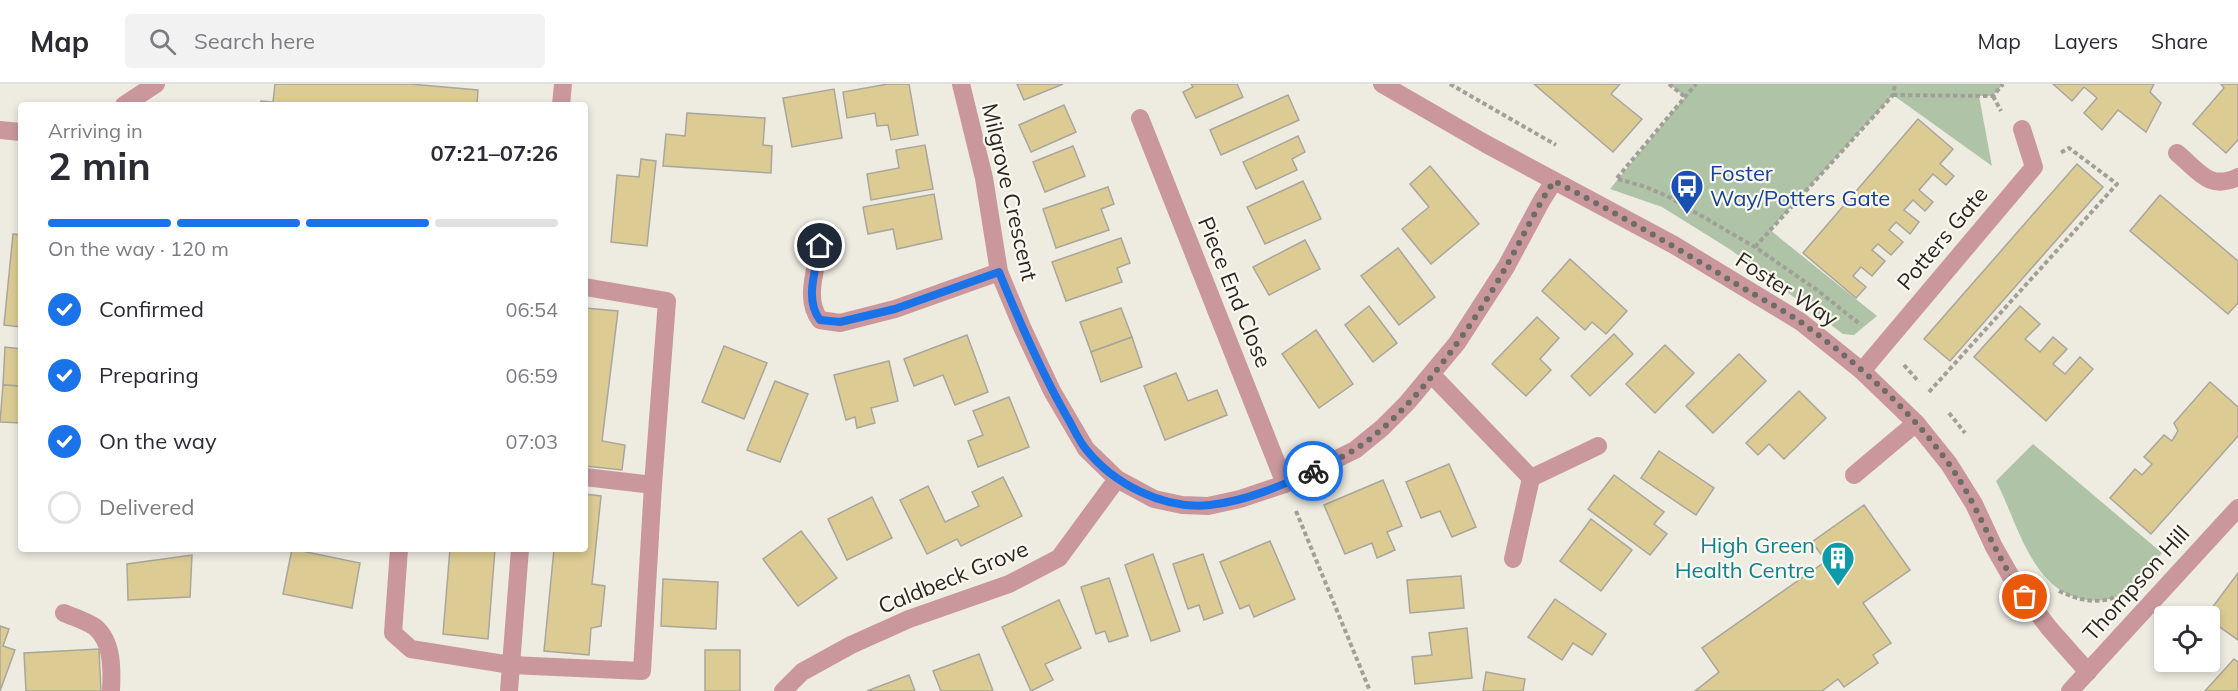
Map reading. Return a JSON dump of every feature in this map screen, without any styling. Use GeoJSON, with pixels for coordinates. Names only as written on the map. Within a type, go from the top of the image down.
{"type":"FeatureCollection","features":[{"type":"Feature","properties":{"kind":"street"},"geometry":{"type":"LineString","coordinates":[[129,102],[156,84]]}},
{"type":"Feature","properties":{"kind":"street"},"geometry":{"type":"LineString","coordinates":[[561,102],[563,84]]}},
{"type":"Feature","properties":{"kind":"street","name":"Milgrove Crescent"},"geometry":{"type":"LineString","coordinates":[[961,84],[984,178],[999,272],[1052,391],[1086,449],[1117,479],[1154,498],[1182,505],[1208,506],[1240,499],[1285,484],[1355,450],[1382,428],[1432,375],[1457,343],[1506,267],[1554,181]]}},
{"type":"Feature","properties":{"kind":"street","name":"Foster Way"},"geometry":{"type":"LineString","coordinates":[[1382,84],[1554,181],[1674,245],[1801,322],[1862,371],[1916,423],[1949,464],[1974,504],[1994,547],[2014,582],[2049,628],[2088,672]]}},
{"type":"Feature","properties":{"kind":"street","name":"Piece End Close"},"geometry":{"type":"LineString","coordinates":[[1140,117],[1285,484]]}},
{"type":"Feature","properties":{"kind":"street"},"geometry":{"type":"LineString","coordinates":[[2022,129],[2034,167]]}},
{"type":"Feature","properties":{"kind":"street"},"geometry":{"type":"LineString","coordinates":[[0,130],[18,132]]}},
{"type":"Feature","properties":{"kind":"street"},"geometry":{"type":"LineString","coordinates":[[2177,153],[2210,181],[2226,182],[2238,177]]}},
{"type":"Feature","properties":{"kind":"street","name":"Potters Gate"},"geometry":{"type":"LineString","coordinates":[[1862,371],[2034,167]]}},
{"type":"Feature","properties":{"kind":"street"},"geometry":{"type":"LineString","coordinates":[[820,246],[811,298],[813,311],[820,320],[840,322],[895,309],[999,272]]}},
{"type":"Feature","properties":{"kind":"street"},"geometry":{"type":"LineString","coordinates":[[399,552],[393,633],[411,649],[512,665],[642,671],[667,301],[588,288]]}},
{"type":"Feature","properties":{"kind":"street"},"geometry":{"type":"LineString","coordinates":[[1432,375],[1531,478]]}},
{"type":"Feature","properties":{"kind":"street"},"geometry":{"type":"LineString","coordinates":[[1854,475],[1916,423]]}},
{"type":"Feature","properties":{"kind":"street"},"geometry":{"type":"LineString","coordinates":[[1531,478],[1598,446]]}},
{"type":"Feature","properties":{"kind":"street"},"geometry":{"type":"LineString","coordinates":[[588,477],[653,485]]}},
{"type":"Feature","properties":{"kind":"street"},"geometry":{"type":"LineString","coordinates":[[1513,559],[1531,478]]}},
{"type":"Feature","properties":{"kind":"street","name":"Caldbeck Grove"},"geometry":{"type":"LineString","coordinates":[[783,691],[802,672],[851,645],[909,620],[1009,584],[1059,558],[1117,479]]}},
{"type":"Feature","properties":{"kind":"street","name":"Thompson Hill"},"geometry":{"type":"LineString","coordinates":[[2070,691],[2238,508]]}},
{"type":"Feature","properties":{"kind":"street"},"geometry":{"type":"LineString","coordinates":[[509,691],[520,552]]}},
{"type":"Feature","properties":{"kind":"street"},"geometry":{"type":"LineString","coordinates":[[64,613],[94,626],[104,637],[110,652],[111,691]]}},
{"type":"Feature","properties":{"kind":"path"},"geometry":{"type":"LineString","coordinates":[[1669,84],[1685,97]]}},
{"type":"Feature","properties":{"kind":"path"},"geometry":{"type":"LineString","coordinates":[[1617,178],[1696,84]]}},
{"type":"Feature","properties":{"kind":"path"},"geometry":{"type":"LineString","coordinates":[[1755,247],[1893,95],[1895,84]]}},
{"type":"Feature","properties":{"kind":"path"},"geometry":{"type":"LineString","coordinates":[[1893,95],[1993,96],[2003,84]]}},
{"type":"Feature","properties":{"kind":"path"},"geometry":{"type":"LineString","coordinates":[[1929,392],[2117,184],[2069,148],[2034,167]]}},
{"type":"Feature","properties":{"kind":"path"},"geometry":{"type":"LineString","coordinates":[[1285,484],[1370,691]]}},
{"type":"Feature","properties":{"kind":"green space"},"geometry":{"type":"Polygon","coordinates":[[[1669,84],[2003,84],[1993,96],[1979,96],[1992,166],[1893,95],[1770,230],[1877,316],[1854,335],[1843,334],[1731,250],[1662,207],[1610,189],[1685,97],[1669,84]]]}},
{"type":"Feature","properties":{"kind":"green space"},"geometry":{"type":"Polygon","coordinates":[[[2033,444],[2162,553],[2136,583],[2123,594],[2098,601],[2068,595],[2053,584],[2029,554],[1996,481],[2033,444]]]}},
{"type":"Feature","properties":{"kind":"building"},"geometry":{"type":"Polygon","coordinates":[[[275,84],[410,84],[478,90],[477,102],[273,102],[275,84]]]}},
{"type":"Feature","properties":{"kind":"building"},"geometry":{"type":"Polygon","coordinates":[[[888,84],[909,84],[918,135],[891,140],[888,125],[877,126],[875,113],[847,118],[843,92],[888,84]]]}},
{"type":"Feature","properties":{"kind":"building"},"geometry":{"type":"Polygon","coordinates":[[[1017,84],[1063,84],[1024,100],[1017,84]]]}},
{"type":"Feature","properties":{"kind":"building"},"geometry":{"type":"Polygon","coordinates":[[[1191,84],[1237,84],[1243,97],[1196,118],[1183,92],[1193,87],[1191,84]]]}},
{"type":"Feature","properties":{"kind":"building"},"geometry":{"type":"Polygon","coordinates":[[[1534,84],[1620,84],[1611,94],[1642,119],[1613,152],[1534,84]]]}},
{"type":"Feature","properties":{"kind":"building"},"geometry":{"type":"Polygon","coordinates":[[[2053,84],[2154,84],[2150,92],[2161,103],[2146,132],[2118,110],[2102,130],[2084,113],[2097,98],[2084,87],[2072,101],[2053,84]]]}},
{"type":"Feature","properties":{"kind":"building"},"geometry":{"type":"Polygon","coordinates":[[[2221,84],[2238,84],[2238,140],[2226,153],[2193,124],[2224,88],[2221,84]]]}},
{"type":"Feature","properties":{"kind":"building"},"geometry":{"type":"Polygon","coordinates":[[[834,89],[842,138],[792,147],[783,98],[834,89]]]}},
{"type":"Feature","properties":{"kind":"building"},"geometry":{"type":"Polygon","coordinates":[[[1288,95],[1299,120],[1221,155],[1210,130],[1288,95]]]}},
{"type":"Feature","properties":{"kind":"building"},"geometry":{"type":"Polygon","coordinates":[[[1064,105],[1076,132],[1031,152],[1019,125],[1064,105]]]}},
{"type":"Feature","properties":{"kind":"building"},"geometry":{"type":"Polygon","coordinates":[[[687,113],[765,118],[763,145],[772,146],[771,173],[663,166],[666,134],[685,136],[687,113]]]}},
{"type":"Feature","properties":{"kind":"building"},"geometry":{"type":"Polygon","coordinates":[[[1918,119],[1953,149],[1940,164],[1954,176],[1946,185],[1933,174],[1919,190],[1933,202],[1925,211],[1913,200],[1904,210],[1919,222],[1910,234],[1896,222],[1889,230],[1903,242],[1891,255],[1878,244],[1872,250],[1885,261],[1872,276],[1861,267],[1853,276],[1866,287],[1856,298],[1803,253],[1918,119]]]}},
{"type":"Feature","properties":{"kind":"building"},"geometry":{"type":"Polygon","coordinates":[[[1298,136],[1305,152],[1292,159],[1297,170],[1256,189],[1243,162],[1298,136]]]}},
{"type":"Feature","properties":{"kind":"building"},"geometry":{"type":"Polygon","coordinates":[[[925,145],[933,189],[871,200],[867,174],[899,168],[896,150],[925,145]]]}},
{"type":"Feature","properties":{"kind":"building"},"geometry":{"type":"Polygon","coordinates":[[[1073,146],[1085,176],[1045,192],[1033,162],[1073,146]]]}},
{"type":"Feature","properties":{"kind":"building"},"geometry":{"type":"Polygon","coordinates":[[[641,159],[656,161],[647,246],[611,242],[617,175],[639,177],[641,159]]]}},
{"type":"Feature","properties":{"kind":"building"},"geometry":{"type":"Polygon","coordinates":[[[2077,164],[2103,187],[1950,361],[1924,339],[2077,164]]]}},
{"type":"Feature","properties":{"kind":"building"},"geometry":{"type":"Polygon","coordinates":[[[1430,166],[1479,224],[1431,264],[1402,229],[1429,207],[1410,184],[1430,166]]]}},
{"type":"Feature","properties":{"kind":"building"},"geometry":{"type":"Polygon","coordinates":[[[1303,181],[1321,219],[1265,244],[1247,207],[1303,181]]]}},
{"type":"Feature","properties":{"kind":"building"},"geometry":{"type":"Polygon","coordinates":[[[1108,187],[1114,204],[1101,209],[1109,230],[1056,248],[1043,209],[1108,187]]]}},
{"type":"Feature","properties":{"kind":"building"},"geometry":{"type":"Polygon","coordinates":[[[934,194],[942,239],[897,249],[893,229],[868,234],[863,207],[934,194]]]}},
{"type":"Feature","properties":{"kind":"building"},"geometry":{"type":"Polygon","coordinates":[[[2160,195],[2238,261],[2238,303],[2228,314],[2130,231],[2160,195]]]}},
{"type":"Feature","properties":{"kind":"building"},"geometry":{"type":"Polygon","coordinates":[[[13,234],[18,235],[18,327],[4,325],[13,234]]]}},
{"type":"Feature","properties":{"kind":"building"},"geometry":{"type":"Polygon","coordinates":[[[1121,238],[1130,263],[1117,268],[1122,282],[1066,301],[1052,262],[1121,238]]]}},
{"type":"Feature","properties":{"kind":"building"},"geometry":{"type":"Polygon","coordinates":[[[1305,240],[1320,269],[1269,295],[1253,267],[1305,240]]]}},
{"type":"Feature","properties":{"kind":"building"},"geometry":{"type":"Polygon","coordinates":[[[1398,248],[1435,297],[1399,325],[1361,276],[1398,248]]]}},
{"type":"Feature","properties":{"kind":"building"},"geometry":{"type":"Polygon","coordinates":[[[1570,259],[1627,311],[1606,334],[1592,322],[1585,330],[1542,291],[1570,259]]]}},
{"type":"Feature","properties":{"kind":"building"},"geometry":{"type":"Polygon","coordinates":[[[1369,306],[1397,343],[1373,362],[1345,325],[1369,306]]]}},
{"type":"Feature","properties":{"kind":"building"},"geometry":{"type":"Polygon","coordinates":[[[2020,306],[2040,324],[2025,339],[2040,352],[2053,337],[2067,349],[2053,364],[2065,374],[2080,357],[2093,369],[2046,421],[1974,357],[2020,306]]]}},
{"type":"Feature","properties":{"kind":"building"},"geometry":{"type":"Polygon","coordinates":[[[588,308],[618,311],[602,441],[625,445],[622,470],[588,466],[588,308]]]}},
{"type":"Feature","properties":{"kind":"building"},"geometry":{"type":"Polygon","coordinates":[[[1121,308],[1132,337],[1091,352],[1080,322],[1121,308]]]}},
{"type":"Feature","properties":{"kind":"building"},"geometry":{"type":"Polygon","coordinates":[[[1537,317],[1559,338],[1540,359],[1551,370],[1526,396],[1492,364],[1537,317]]]}},
{"type":"Feature","properties":{"kind":"building"},"geometry":{"type":"Polygon","coordinates":[[[1316,330],[1353,384],[1319,408],[1282,354],[1316,330]]]}},
{"type":"Feature","properties":{"kind":"building"},"geometry":{"type":"Polygon","coordinates":[[[1614,334],[1633,354],[1590,396],[1571,376],[1614,334]]]}},
{"type":"Feature","properties":{"kind":"building"},"geometry":{"type":"Polygon","coordinates":[[[967,335],[988,392],[955,405],[943,375],[914,386],[904,359],[967,335]]]}},
{"type":"Feature","properties":{"kind":"building"},"geometry":{"type":"Polygon","coordinates":[[[1132,337],[1142,367],[1101,382],[1091,352],[1132,337]]]}},
{"type":"Feature","properties":{"kind":"building"},"geometry":{"type":"Polygon","coordinates":[[[1665,345],[1694,373],[1655,413],[1626,384],[1665,345]]]}},
{"type":"Feature","properties":{"kind":"building"},"geometry":{"type":"Polygon","coordinates":[[[724,346],[767,363],[744,419],[702,402],[724,346]]]}},
{"type":"Feature","properties":{"kind":"building"},"geometry":{"type":"Polygon","coordinates":[[[5,347],[18,349],[18,386],[3,385],[5,347]]]}},
{"type":"Feature","properties":{"kind":"building"},"geometry":{"type":"Polygon","coordinates":[[[1739,354],[1766,381],[1713,433],[1686,406],[1739,354]]]}},
{"type":"Feature","properties":{"kind":"building"},"geometry":{"type":"Polygon","coordinates":[[[889,361],[898,401],[871,408],[875,423],[857,428],[855,417],[846,420],[834,375],[889,361]]]}},
{"type":"Feature","properties":{"kind":"building"},"geometry":{"type":"Polygon","coordinates":[[[1176,373],[1188,401],[1217,390],[1227,415],[1165,440],[1144,386],[1176,373]]]}},
{"type":"Feature","properties":{"kind":"building"},"geometry":{"type":"Polygon","coordinates":[[[775,381],[808,394],[780,462],[747,450],[775,381]]]}},
{"type":"Feature","properties":{"kind":"building"},"geometry":{"type":"Polygon","coordinates":[[[2210,382],[2238,407],[2238,436],[2151,534],[2110,498],[2135,469],[2142,475],[2152,464],[2144,457],[2164,435],[2172,441],[2178,431],[2174,423],[2210,382]]]}},
{"type":"Feature","properties":{"kind":"building"},"geometry":{"type":"Polygon","coordinates":[[[3,385],[18,386],[18,423],[0,422],[3,385]]]}},
{"type":"Feature","properties":{"kind":"building"},"geometry":{"type":"Polygon","coordinates":[[[1799,391],[1826,418],[1784,459],[1769,444],[1758,455],[1746,443],[1799,391]]]}},
{"type":"Feature","properties":{"kind":"building"},"geometry":{"type":"Polygon","coordinates":[[[1009,397],[1029,447],[978,467],[968,441],[983,435],[973,411],[1009,397]]]}},
{"type":"Feature","properties":{"kind":"building"},"geometry":{"type":"Polygon","coordinates":[[[1659,451],[1714,488],[1696,515],[1641,478],[1659,451]]]}},
{"type":"Feature","properties":{"kind":"building"},"geometry":{"type":"Polygon","coordinates":[[[1449,464],[1476,527],[1452,537],[1440,511],[1421,518],[1406,482],[1449,464]]]}},
{"type":"Feature","properties":{"kind":"building"},"geometry":{"type":"Polygon","coordinates":[[[1614,475],[1664,512],[1654,524],[1667,534],[1650,555],[1588,509],[1614,475]]]}},
{"type":"Feature","properties":{"kind":"building"},"geometry":{"type":"Polygon","coordinates":[[[1003,477],[1022,516],[961,546],[957,539],[927,554],[900,500],[928,486],[945,522],[979,506],[972,492],[1003,477]]]}},
{"type":"Feature","properties":{"kind":"building"},"geometry":{"type":"Polygon","coordinates":[[[1383,480],[1402,526],[1387,532],[1395,550],[1377,558],[1372,543],[1345,554],[1324,505],[1383,480]]]}},
{"type":"Feature","properties":{"kind":"building"},"geometry":{"type":"Polygon","coordinates":[[[588,494],[601,496],[592,584],[605,586],[601,626],[591,628],[589,655],[544,651],[554,552],[588,552],[588,494]]]}},
{"type":"Feature","properties":{"kind":"building"},"geometry":{"type":"Polygon","coordinates":[[[872,497],[892,538],[847,560],[828,519],[872,497]]]}},
{"type":"Feature","properties":{"kind":"building","name":"High Green Health Centre"},"geometry":{"type":"Polygon","coordinates":[[[1864,505],[1910,570],[1863,603],[1891,643],[1873,655],[1878,663],[1844,687],[1838,679],[1822,691],[1695,691],[1719,672],[1702,648],[1826,561],[1812,542],[1864,505]]]}},
{"type":"Feature","properties":{"kind":"building"},"geometry":{"type":"Polygon","coordinates":[[[1591,519],[1632,550],[1601,591],[1560,561],[1591,519]]]}},
{"type":"Feature","properties":{"kind":"building"},"geometry":{"type":"Polygon","coordinates":[[[801,531],[837,578],[798,606],[763,559],[801,531]]]}},
{"type":"Feature","properties":{"kind":"building"},"geometry":{"type":"Polygon","coordinates":[[[1270,541],[1295,599],[1254,617],[1249,605],[1240,609],[1220,562],[1270,541]]]}},
{"type":"Feature","properties":{"kind":"building"},"geometry":{"type":"Polygon","coordinates":[[[291,552],[307,552],[360,563],[352,608],[283,594],[291,552]]]}},
{"type":"Feature","properties":{"kind":"building"},"geometry":{"type":"Polygon","coordinates":[[[450,552],[495,552],[488,639],[443,634],[450,552]]]}},
{"type":"Feature","properties":{"kind":"building"},"geometry":{"type":"Polygon","coordinates":[[[1153,554],[1180,631],[1151,641],[1125,565],[1153,554]]]}},
{"type":"Feature","properties":{"kind":"building"},"geometry":{"type":"Polygon","coordinates":[[[1203,554],[1223,613],[1204,620],[1199,605],[1188,609],[1173,564],[1203,554]]]}},
{"type":"Feature","properties":{"kind":"building"},"geometry":{"type":"Polygon","coordinates":[[[192,555],[190,597],[128,600],[127,564],[192,555]]]}},
{"type":"Feature","properties":{"kind":"building"},"geometry":{"type":"Polygon","coordinates":[[[2238,573],[2238,640],[2220,627],[2220,606],[2213,606],[2238,573]]]}},
{"type":"Feature","properties":{"kind":"building"},"geometry":{"type":"Polygon","coordinates":[[[1461,576],[1464,608],[1410,613],[1407,580],[1461,576]]]}},
{"type":"Feature","properties":{"kind":"building"},"geometry":{"type":"Polygon","coordinates":[[[1109,578],[1128,636],[1109,642],[1105,631],[1096,634],[1081,587],[1109,578]]]}},
{"type":"Feature","properties":{"kind":"building"},"geometry":{"type":"Polygon","coordinates":[[[663,579],[718,582],[716,629],[661,626],[663,579]]]}},
{"type":"Feature","properties":{"kind":"building"},"geometry":{"type":"Polygon","coordinates":[[[1555,599],[1606,634],[1592,655],[1573,643],[1562,660],[1528,637],[1555,599]]]}},
{"type":"Feature","properties":{"kind":"building"},"geometry":{"type":"Polygon","coordinates":[[[1059,600],[1081,648],[1045,664],[1053,680],[1031,691],[1002,627],[1059,600]]]}},
{"type":"Feature","properties":{"kind":"building"},"geometry":{"type":"Polygon","coordinates":[[[0,626],[9,629],[3,646],[15,650],[0,691],[0,626]]]}},
{"type":"Feature","properties":{"kind":"building"},"geometry":{"type":"Polygon","coordinates":[[[1467,628],[1472,678],[1415,684],[1412,657],[1432,655],[1429,633],[1467,628]]]}},
{"type":"Feature","properties":{"kind":"building"},"geometry":{"type":"Polygon","coordinates":[[[99,649],[101,691],[26,691],[24,653],[99,649]]]}},
{"type":"Feature","properties":{"kind":"building"},"geometry":{"type":"Polygon","coordinates":[[[705,650],[740,650],[740,691],[705,691],[705,650]]]}},
{"type":"Feature","properties":{"kind":"building"},"geometry":{"type":"Polygon","coordinates":[[[979,654],[993,691],[941,691],[933,671],[979,654]]]}},
{"type":"Feature","properties":{"kind":"building"},"geometry":{"type":"Polygon","coordinates":[[[2234,659],[2238,662],[2238,691],[2205,691],[2234,659]]]}},
{"type":"Feature","properties":{"kind":"building"},"geometry":{"type":"Polygon","coordinates":[[[1486,672],[1525,679],[1523,691],[1483,691],[1486,672]]]}},
{"type":"Feature","properties":{"kind":"building"},"geometry":{"type":"Polygon","coordinates":[[[909,675],[915,691],[867,691],[909,675]]]}},
{"type":"Feature","properties":{"kind":"way so far"},"geometry":{"type":"LineString","coordinates":[[1313,471],[1355,450],[1382,428],[1432,375],[1457,343],[1506,267],[1554,181],[1674,245],[1801,322],[1862,371],[1916,423],[1949,464],[1974,504],[1994,547],[2014,582],[2025,597]]}},
{"type":"Feature","properties":{"kind":"place","name":"Foster Way/Potters Gate"},"geometry":{"type":"Point","coordinates":[1687,215]}},
{"type":"Feature","properties":{"kind":"place","name":"High Green Health Centre"},"geometry":{"type":"Point","coordinates":[1838,587]}},
{"type":"Feature","properties":{"kind":"route"},"geometry":{"type":"LineString","coordinates":[[820,246],[811,298],[813,311],[820,320],[840,322],[895,309],[999,272],[1052,391],[1086,449],[1117,479],[1154,498],[1182,505],[1208,506],[1240,499],[1285,484],[1313,471]]}}]}
